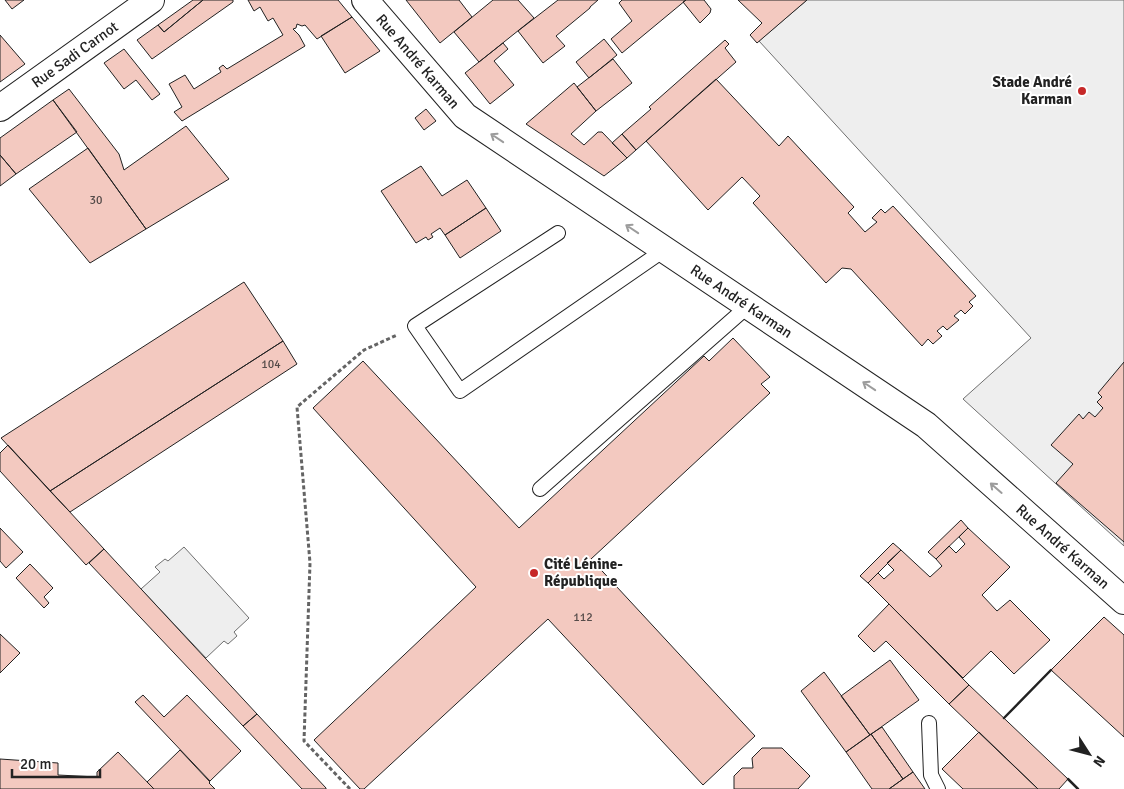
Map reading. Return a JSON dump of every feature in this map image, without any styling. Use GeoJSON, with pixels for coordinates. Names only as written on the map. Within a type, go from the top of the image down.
{"type":"FeatureCollection","features":[{"type":"Feature","properties":{"kind":"street","name":"Rue Sadi Carnot"},"geometry":{"type":"LineString","coordinates":[[0,108],[151,0]]}},
{"type":"Feature","properties":{"kind":"street","name":"Rue André Karman"},"geometry":{"type":"LineString","coordinates":[[364,0],[465,116],[926,425],[1124,601]]}},
{"type":"Feature","properties":{"kind":"lane"},"geometry":{"type":"LineString","coordinates":[[558,233],[415,326],[460,390],[664,250]]}},
{"type":"Feature","properties":{"kind":"lane"},"geometry":{"type":"LineString","coordinates":[[540,489],[748,306]]}},
{"type":"Feature","properties":{"kind":"lane"},"geometry":{"type":"LineString","coordinates":[[930,723],[931,775],[938,789]]}},
{"type":"Feature","properties":{"kind":"path"},"geometry":{"type":"LineString","coordinates":[[350,789],[304,741],[310,563],[297,407],[364,350],[415,326]]}},
{"type":"Feature","properties":{"kind":"shaded area"},"geometry":{"type":"Polygon","coordinates":[[[807,0],[1124,0],[1124,546],[963,399],[1031,338],[759,41],[807,0]]]}},
{"type":"Feature","properties":{"kind":"shaded area"},"geometry":{"type":"Polygon","coordinates":[[[184,547],[249,618],[234,632],[237,636],[228,644],[224,641],[206,658],[141,589],[160,572],[155,567],[165,559],[168,561],[184,547]]]}},
{"type":"Feature","properties":{"kind":"building"},"geometry":{"type":"Polygon","coordinates":[[[5,0],[24,0],[12,9],[5,0]]]}},
{"type":"Feature","properties":{"kind":"building"},"geometry":{"type":"Polygon","coordinates":[[[193,0],[203,0],[164,32],[158,25],[193,0]]]}},
{"type":"Feature","properties":{"kind":"building"},"geometry":{"type":"Polygon","coordinates":[[[203,0],[233,0],[233,2],[152,59],[137,40],[158,25],[164,32],[203,0]]]}},
{"type":"Feature","properties":{"kind":"building"},"geometry":{"type":"Polygon","coordinates":[[[248,0],[338,0],[352,17],[317,39],[305,25],[297,24],[296,28],[293,29],[305,46],[182,121],[174,112],[182,107],[169,84],[185,75],[194,89],[221,72],[219,68],[223,65],[227,69],[283,35],[273,18],[268,21],[260,7],[254,11],[248,0]]]}},
{"type":"Feature","properties":{"kind":"building"},"geometry":{"type":"Polygon","coordinates":[[[406,0],[459,0],[472,17],[440,43],[406,0]]]}},
{"type":"Feature","properties":{"kind":"building"},"geometry":{"type":"Polygon","coordinates":[[[493,0],[518,0],[534,18],[479,62],[454,32],[493,0]]]}},
{"type":"Feature","properties":{"kind":"building"},"geometry":{"type":"Polygon","coordinates":[[[558,0],[598,0],[556,36],[565,46],[543,63],[518,31],[558,0]]]}},
{"type":"Feature","properties":{"kind":"building"},"geometry":{"type":"Polygon","coordinates":[[[622,0],[686,0],[622,53],[611,39],[632,21],[619,3],[622,0]]]}},
{"type":"Feature","properties":{"kind":"building"},"geometry":{"type":"Polygon","coordinates":[[[686,0],[704,0],[711,9],[710,13],[700,23],[683,2],[686,0]]]}},
{"type":"Feature","properties":{"kind":"building"},"geometry":{"type":"Polygon","coordinates":[[[738,0],[807,0],[757,43],[750,35],[762,23],[738,0]]]}},
{"type":"Feature","properties":{"kind":"building"},"geometry":{"type":"Polygon","coordinates":[[[352,17],[380,51],[345,73],[321,36],[352,17]]]}},
{"type":"Feature","properties":{"kind":"building"},"geometry":{"type":"Polygon","coordinates":[[[0,35],[25,64],[0,82],[0,35]]]}},
{"type":"Feature","properties":{"kind":"building"},"geometry":{"type":"Polygon","coordinates":[[[604,39],[617,55],[589,78],[576,62],[604,39]]]}},
{"type":"Feature","properties":{"kind":"building"},"geometry":{"type":"Polygon","coordinates":[[[725,40],[729,44],[725,48],[736,62],[636,150],[622,134],[651,109],[649,107],[725,40]]]}},
{"type":"Feature","properties":{"kind":"building"},"geometry":{"type":"Polygon","coordinates":[[[503,43],[508,49],[494,61],[514,85],[490,104],[465,73],[503,43]]]}},
{"type":"Feature","properties":{"kind":"building"},"geometry":{"type":"Polygon","coordinates":[[[124,49],[160,94],[152,100],[136,80],[124,89],[104,63],[124,49]]]}},
{"type":"Feature","properties":{"kind":"building"},"geometry":{"type":"Polygon","coordinates":[[[613,59],[632,83],[596,111],[577,87],[613,59]]]}},
{"type":"Feature","properties":{"kind":"building"},"geometry":{"type":"Polygon","coordinates":[[[716,79],[779,146],[788,136],[854,207],[848,213],[865,232],[877,222],[872,218],[881,209],[885,213],[893,206],[976,296],[969,302],[973,306],[965,314],[961,310],[954,316],[959,320],[947,330],[943,326],[937,331],[942,336],[933,344],[928,339],[922,346],[851,269],[842,268],[826,283],[753,203],[760,196],[742,177],[708,210],[646,141],[716,79]]]}},
{"type":"Feature","properties":{"kind":"building"},"geometry":{"type":"Polygon","coordinates":[[[574,83],[596,111],[571,134],[584,145],[598,132],[602,132],[627,158],[604,176],[526,124],[574,83]]]}},
{"type":"Feature","properties":{"kind":"building"},"geometry":{"type":"Polygon","coordinates":[[[69,89],[119,154],[124,170],[186,126],[229,179],[146,229],[53,100],[69,89]]]}},
{"type":"Feature","properties":{"kind":"building"},"geometry":{"type":"Polygon","coordinates":[[[53,100],[77,132],[16,174],[0,155],[0,138],[53,100]]]}},
{"type":"Feature","properties":{"kind":"building"},"geometry":{"type":"Polygon","coordinates":[[[426,109],[436,121],[424,130],[415,118],[426,109]]]}},
{"type":"Feature","properties":{"kind":"building"},"geometry":{"type":"Polygon","coordinates":[[[622,134],[636,150],[627,158],[612,143],[622,134]]]}},
{"type":"Feature","properties":{"kind":"building"},"geometry":{"type":"Polygon","coordinates":[[[88,148],[146,229],[90,263],[29,189],[88,148]]]}},
{"type":"Feature","properties":{"kind":"building"},"geometry":{"type":"Polygon","coordinates":[[[0,155],[16,174],[0,186],[0,155]]]}},
{"type":"Feature","properties":{"kind":"building"},"geometry":{"type":"Polygon","coordinates":[[[421,166],[442,196],[467,180],[486,208],[445,235],[440,228],[431,234],[433,237],[428,240],[426,237],[416,243],[381,191],[421,166]]]}},
{"type":"Feature","properties":{"kind":"building"},"geometry":{"type":"Polygon","coordinates":[[[486,208],[501,231],[460,258],[445,235],[486,208]]]}},
{"type":"Feature","properties":{"kind":"building"},"geometry":{"type":"Polygon","coordinates":[[[244,282],[283,341],[50,491],[1,438],[244,282]]]}},
{"type":"Feature","properties":{"kind":"building","name":"Cité Lénine- République"},"geometry":{"type":"Polygon","coordinates":[[[733,338],[770,377],[761,384],[770,393],[591,559],[755,736],[703,785],[548,619],[364,789],[360,789],[314,740],[476,587],[313,408],[363,361],[519,528],[704,356],[709,361],[733,338]]]}},
{"type":"Feature","properties":{"kind":"building"},"geometry":{"type":"Polygon","coordinates":[[[283,341],[297,364],[70,512],[50,491],[283,341]]]}},
{"type":"Feature","properties":{"kind":"building"},"geometry":{"type":"Polygon","coordinates":[[[1124,362],[1124,542],[1056,483],[1073,464],[1051,445],[1079,414],[1083,419],[1089,412],[1095,417],[1103,408],[1097,402],[1102,397],[1098,393],[1124,362]]]}},
{"type":"Feature","properties":{"kind":"building"},"geometry":{"type":"Polygon","coordinates":[[[8,445],[104,549],[86,565],[0,471],[0,453],[8,445]]]}},
{"type":"Feature","properties":{"kind":"building"},"geometry":{"type":"Polygon","coordinates":[[[961,520],[968,528],[936,559],[928,552],[961,520]]]}},
{"type":"Feature","properties":{"kind":"building"},"geometry":{"type":"Polygon","coordinates":[[[0,528],[23,552],[6,568],[0,561],[0,528]]]}},
{"type":"Feature","properties":{"kind":"building"},"geometry":{"type":"Polygon","coordinates":[[[968,528],[1010,567],[982,595],[997,611],[1010,600],[1050,640],[1014,674],[991,651],[963,678],[868,583],[878,573],[884,579],[894,570],[887,563],[901,550],[930,577],[942,566],[936,559],[949,546],[956,553],[965,544],[959,537],[968,528]]]}},
{"type":"Feature","properties":{"kind":"building"},"geometry":{"type":"Polygon","coordinates":[[[893,543],[901,550],[868,583],[860,576],[893,543]]]}},
{"type":"Feature","properties":{"kind":"building"},"geometry":{"type":"Polygon","coordinates":[[[104,549],[257,714],[243,726],[89,563],[104,549]]]}},
{"type":"Feature","properties":{"kind":"building"},"geometry":{"type":"Polygon","coordinates":[[[30,564],[53,588],[44,597],[49,603],[44,608],[16,578],[30,564]]]}},
{"type":"Feature","properties":{"kind":"building"},"geometry":{"type":"Polygon","coordinates":[[[889,604],[969,685],[949,704],[886,641],[874,652],[858,636],[889,604]]]}},
{"type":"Feature","properties":{"kind":"building"},"geometry":{"type":"Polygon","coordinates":[[[1104,617],[1124,635],[1124,737],[1051,670],[1104,617]]]}},
{"type":"Feature","properties":{"kind":"building"},"geometry":{"type":"Polygon","coordinates":[[[0,634],[20,653],[0,673],[0,634]]]}},
{"type":"Feature","properties":{"kind":"building"},"geometry":{"type":"Polygon","coordinates":[[[890,660],[919,700],[870,735],[841,696],[890,660]]]}},
{"type":"Feature","properties":{"kind":"building"},"geometry":{"type":"Polygon","coordinates":[[[824,672],[870,735],[846,752],[801,691],[824,672]]]}},
{"type":"Feature","properties":{"kind":"building"},"geometry":{"type":"Polygon","coordinates":[[[969,685],[1068,779],[1059,789],[1038,789],[949,704],[969,685]]]}},
{"type":"Feature","properties":{"kind":"building"},"geometry":{"type":"Polygon","coordinates":[[[143,695],[164,717],[187,695],[241,751],[210,781],[135,702],[143,695]]]}},
{"type":"Feature","properties":{"kind":"building"},"geometry":{"type":"Polygon","coordinates":[[[257,714],[326,789],[302,789],[243,726],[257,714]]]}},
{"type":"Feature","properties":{"kind":"building"},"geometry":{"type":"Polygon","coordinates":[[[882,727],[913,772],[903,779],[871,734],[882,727]]]}},
{"type":"Feature","properties":{"kind":"building"},"geometry":{"type":"Polygon","coordinates":[[[979,732],[1038,789],[963,789],[942,769],[979,732]]]}},
{"type":"Feature","properties":{"kind":"building"},"geometry":{"type":"Polygon","coordinates":[[[871,734],[903,779],[889,789],[872,789],[846,752],[871,734]]]}},
{"type":"Feature","properties":{"kind":"building"},"geometry":{"type":"Polygon","coordinates":[[[762,748],[782,748],[810,776],[798,789],[734,789],[734,776],[742,768],[753,768],[752,758],[762,748]]]}},
{"type":"Feature","properties":{"kind":"building"},"geometry":{"type":"Polygon","coordinates":[[[180,750],[215,789],[154,789],[147,782],[180,750]]]}},
{"type":"Feature","properties":{"kind":"building"},"geometry":{"type":"Polygon","coordinates":[[[118,752],[154,789],[0,789],[0,759],[58,763],[58,775],[97,777],[97,772],[118,752]]]}},
{"type":"Feature","properties":{"kind":"building"},"geometry":{"type":"Polygon","coordinates":[[[913,772],[925,789],[889,789],[903,779],[913,772]]]}},
{"type":"Feature","properties":{"kind":"wall"},"geometry":{"type":"LineString","coordinates":[[1004,718],[1051,670]]}},
{"type":"Feature","properties":{"kind":"wall"},"geometry":{"type":"LineString","coordinates":[[1068,779],[1078,789]]}},
{"type":"Feature","properties":{"kind":"place","name":"Stade André Karman"},"geometry":{"type":"Point","coordinates":[1082,91]}},
{"type":"Feature","properties":{"kind":"place","name":"Cité Lénine- République"},"geometry":{"type":"Point","coordinates":[534,573]}}]}
